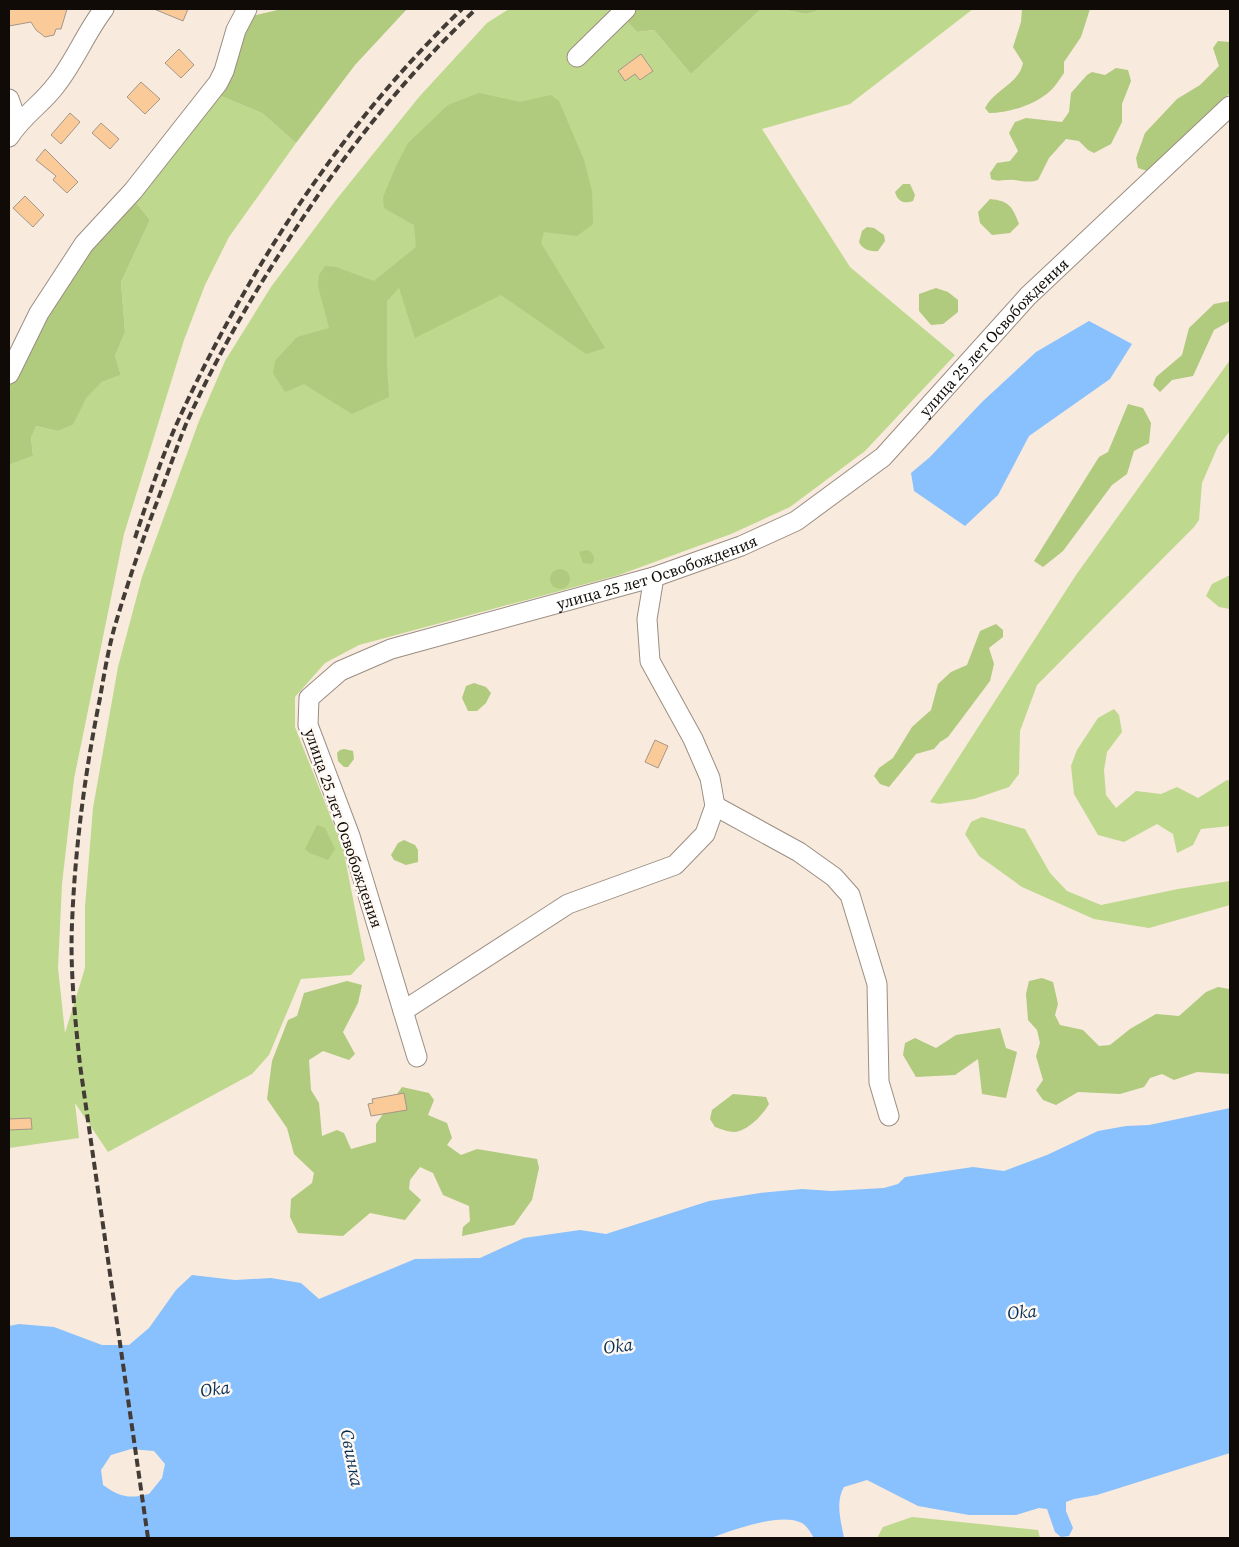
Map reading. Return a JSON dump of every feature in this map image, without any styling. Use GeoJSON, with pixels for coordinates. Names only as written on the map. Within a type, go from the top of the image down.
{"type":"FeatureCollection","features":[{"type":"Feature","properties":{"kind":"street"},"geometry":{"type":"LineString","coordinates":[[13,130],[44,100],[57,84],[104,9]]}},
{"type":"Feature","properties":{"kind":"street"},"geometry":{"type":"LineString","coordinates":[[9,374],[39,313],[84,244],[133,191],[218,83],[224,71],[236,30],[247,9]]}},
{"type":"Feature","properties":{"kind":"street"},"geometry":{"type":"LineString","coordinates":[[577,57],[626,9]]}},
{"type":"Feature","properties":{"kind":"street"},"geometry":{"type":"LineString","coordinates":[[9,103],[13,130]]}},
{"type":"Feature","properties":{"kind":"street","name":"улица 25 лет Освобождения"},"geometry":{"type":"LineString","coordinates":[[418,1057],[350,836],[308,726],[309,698],[340,671],[391,649],[654,577],[741,546],[796,521],[882,457],[1028,296],[1230,106]]}},
{"type":"Feature","properties":{"kind":"street"},"geometry":{"type":"LineString","coordinates":[[403,1011],[568,904],[674,865],[705,834],[715,806],[710,778],[693,739],[650,661],[647,618],[654,577]]}},
{"type":"Feature","properties":{"kind":"street"},"geometry":{"type":"LineString","coordinates":[[715,806],[799,852],[834,877],[850,895],[877,984],[878,1082],[889,1116]]}},
{"type":"Feature","properties":{"kind":"green space"},"geometry":{"type":"Polygon","coordinates":[[[282,9],[407,9],[355,65],[296,143],[262,113],[216,94],[248,17],[282,9]]]}},
{"type":"Feature","properties":{"kind":"green space"},"geometry":{"type":"Polygon","coordinates":[[[509,9],[625,9],[628,22],[637,32],[654,30],[691,74],[761,9],[780,9],[806,14],[822,9],[973,9],[850,104],[762,129],[850,267],[955,355],[865,451],[790,507],[731,534],[619,575],[359,645],[325,663],[295,697],[295,727],[343,848],[365,960],[351,975],[301,979],[269,1055],[252,1074],[108,1152],[75,1103],[79,1138],[9,1148],[9,465],[33,456],[31,438],[36,426],[58,431],[73,425],[85,398],[102,382],[121,375],[115,356],[125,332],[121,282],[150,220],[134,200],[216,94],[262,113],[296,143],[229,237],[205,285],[184,340],[124,534],[74,779],[62,884],[58,968],[65,1033],[85,968],[85,907],[93,808],[118,667],[142,577],[199,421],[225,361],[271,287],[336,200],[419,97],[487,23],[509,9]]]}},
{"type":"Feature","properties":{"kind":"green space"},"geometry":{"type":"Polygon","coordinates":[[[625,9],[761,9],[691,74],[654,30],[637,32],[628,22],[625,9]]]}},
{"type":"Feature","properties":{"kind":"green space"},"geometry":{"type":"Polygon","coordinates":[[[780,9],[822,9],[806,14],[780,9]]]}},
{"type":"Feature","properties":{"kind":"green space"},"geometry":{"type":"Polygon","coordinates":[[[1022,9],[1090,9],[1081,37],[1064,62],[1064,73],[1051,90],[1036,101],[1021,107],[1005,112],[989,113],[985,108],[989,102],[1012,82],[1021,70],[1023,63],[1013,47],[1021,22],[1022,9]]]}},
{"type":"Feature","properties":{"kind":"green space"},"geometry":{"type":"Polygon","coordinates":[[[1218,41],[1230,42],[1230,93],[1161,161],[1147,171],[1138,168],[1136,158],[1145,133],[1177,99],[1200,85],[1219,66],[1213,48],[1218,41]]]}},
{"type":"Feature","properties":{"kind":"green space"},"geometry":{"type":"Polygon","coordinates":[[[1116,68],[1128,70],[1131,81],[1122,104],[1122,122],[1111,144],[1094,153],[1079,141],[1066,139],[1049,158],[1038,180],[998,181],[991,179],[990,173],[997,163],[1010,161],[1018,151],[1009,133],[1015,122],[1026,118],[1062,122],[1069,112],[1071,93],[1087,75],[1092,72],[1105,75],[1116,68]]]}},
{"type":"Feature","properties":{"kind":"green space"},"geometry":{"type":"Polygon","coordinates":[[[479,93],[520,102],[551,95],[559,101],[584,160],[592,191],[593,224],[577,236],[544,232],[541,243],[605,348],[586,354],[501,295],[415,338],[399,288],[387,301],[389,397],[352,414],[304,384],[285,392],[273,373],[275,361],[297,337],[329,328],[318,286],[319,275],[325,266],[336,267],[374,281],[416,247],[414,225],[384,208],[383,197],[408,143],[448,105],[479,93]]]}},
{"type":"Feature","properties":{"kind":"green space"},"geometry":{"type":"Polygon","coordinates":[[[903,184],[910,184],[915,195],[913,201],[904,202],[898,198],[895,192],[903,184]]]}},
{"type":"Feature","properties":{"kind":"green space"},"geometry":{"type":"Polygon","coordinates":[[[990,199],[1002,201],[1012,209],[1019,224],[1010,233],[992,235],[980,223],[978,212],[990,199]]]}},
{"type":"Feature","properties":{"kind":"green space"},"geometry":{"type":"Polygon","coordinates":[[[134,200],[150,220],[121,282],[125,332],[115,356],[121,375],[102,382],[86,398],[73,425],[58,431],[36,426],[31,438],[33,456],[9,465],[9,380],[66,280],[134,200]]]}},
{"type":"Feature","properties":{"kind":"green space"},"geometry":{"type":"Polygon","coordinates":[[[867,227],[874,228],[884,235],[885,241],[878,251],[867,249],[859,242],[862,231],[867,227]]]}},
{"type":"Feature","properties":{"kind":"green space"},"geometry":{"type":"Polygon","coordinates":[[[936,288],[948,292],[958,300],[958,312],[943,324],[931,325],[919,311],[919,294],[936,288]]]}},
{"type":"Feature","properties":{"kind":"green space"},"geometry":{"type":"Polygon","coordinates":[[[1230,301],[1230,321],[1214,330],[1193,376],[1172,380],[1160,392],[1153,385],[1156,377],[1182,355],[1189,328],[1214,304],[1230,301]]]}},
{"type":"Feature","properties":{"kind":"green space"},"geometry":{"type":"Polygon","coordinates":[[[1230,360],[1230,431],[1218,446],[1202,483],[1199,520],[1037,685],[1020,731],[1019,774],[1009,787],[974,799],[939,804],[930,802],[1076,575],[1230,360]]]}},
{"type":"Feature","properties":{"kind":"green space"},"geometry":{"type":"Polygon","coordinates":[[[1128,404],[1143,408],[1151,423],[1149,443],[1134,451],[1127,474],[1112,485],[1063,551],[1043,567],[1034,561],[1099,457],[1108,452],[1128,404]]]}},
{"type":"Feature","properties":{"kind":"green space"},"geometry":{"type":"Polygon","coordinates":[[[587,550],[594,557],[594,561],[591,564],[583,563],[579,552],[587,550]]]}},
{"type":"Feature","properties":{"kind":"green space"},"geometry":{"type":"Polygon","coordinates":[[[560,569],[567,572],[570,579],[567,586],[560,589],[553,586],[550,579],[553,572],[560,569]]]}},
{"type":"Feature","properties":{"kind":"green space"},"geometry":{"type":"Polygon","coordinates":[[[1230,575],[1230,609],[1219,607],[1206,596],[1212,584],[1230,575]]]}},
{"type":"Feature","properties":{"kind":"green space"},"geometry":{"type":"Polygon","coordinates":[[[996,624],[1003,630],[1003,637],[989,648],[994,664],[990,681],[948,737],[934,749],[916,754],[889,787],[880,784],[874,776],[879,768],[893,758],[912,727],[931,710],[938,684],[951,672],[967,665],[980,631],[996,624]]]}},
{"type":"Feature","properties":{"kind":"green space"},"geometry":{"type":"Polygon","coordinates":[[[474,683],[486,687],[491,693],[486,703],[477,711],[468,711],[462,698],[466,686],[474,683]]]}},
{"type":"Feature","properties":{"kind":"green space"},"geometry":{"type":"Polygon","coordinates":[[[1114,709],[1119,715],[1122,732],[1107,752],[1104,770],[1106,795],[1116,808],[1136,791],[1161,794],[1177,787],[1198,798],[1227,780],[1230,781],[1230,826],[1201,829],[1193,845],[1177,853],[1173,834],[1157,824],[1124,842],[1098,835],[1074,794],[1071,766],[1077,750],[1098,718],[1114,709]]]}},
{"type":"Feature","properties":{"kind":"green space"},"geometry":{"type":"Polygon","coordinates":[[[344,749],[353,751],[354,759],[348,767],[344,767],[338,761],[337,753],[344,749]]]}},
{"type":"Feature","properties":{"kind":"green space"},"geometry":{"type":"Polygon","coordinates":[[[982,817],[1025,829],[1050,873],[1067,891],[1101,905],[1178,889],[1230,881],[1230,905],[1149,928],[1094,919],[1022,887],[979,856],[965,834],[971,822],[982,817]]]}},
{"type":"Feature","properties":{"kind":"green space"},"geometry":{"type":"Polygon","coordinates":[[[317,825],[325,828],[335,849],[328,860],[305,849],[317,825]]]}},
{"type":"Feature","properties":{"kind":"green space"},"geometry":{"type":"Polygon","coordinates":[[[404,840],[415,845],[418,850],[418,862],[406,865],[394,860],[391,855],[398,843],[404,840]]]}},
{"type":"Feature","properties":{"kind":"green space"},"geometry":{"type":"Polygon","coordinates":[[[1042,978],[1053,982],[1058,1004],[1055,1015],[1060,1025],[1083,1030],[1099,1046],[1110,1045],[1130,1029],[1156,1014],[1179,1016],[1206,992],[1218,987],[1229,989],[1230,1074],[1197,1072],[1174,1080],[1162,1074],[1150,1078],[1144,1087],[1120,1094],[1078,1092],[1056,1105],[1043,1100],[1036,1090],[1043,1080],[1036,1056],[1040,1043],[1037,1030],[1028,1020],[1026,994],[1029,981],[1042,978]]]}},
{"type":"Feature","properties":{"kind":"green space"},"geometry":{"type":"Polygon","coordinates":[[[347,981],[362,985],[358,1003],[343,1032],[355,1054],[349,1060],[323,1051],[309,1060],[311,1090],[319,1103],[322,1136],[337,1130],[344,1133],[351,1149],[376,1142],[376,1124],[402,1087],[429,1093],[434,1100],[428,1115],[447,1123],[452,1138],[447,1145],[461,1155],[477,1149],[537,1159],[539,1168],[532,1200],[514,1225],[462,1236],[463,1227],[470,1221],[469,1206],[443,1195],[433,1173],[420,1167],[410,1180],[409,1189],[421,1200],[405,1220],[370,1213],[343,1236],[298,1233],[290,1217],[291,1199],[312,1183],[314,1173],[294,1154],[287,1128],[267,1099],[272,1061],[288,1020],[297,1016],[304,993],[347,981]]]}},
{"type":"Feature","properties":{"kind":"green space"},"geometry":{"type":"Polygon","coordinates":[[[1000,1028],[1006,1048],[1017,1052],[1006,1098],[982,1094],[978,1059],[955,1075],[916,1077],[903,1055],[905,1043],[915,1038],[936,1048],[956,1035],[1000,1028]]]}},
{"type":"Feature","properties":{"kind":"green space"},"geometry":{"type":"Polygon","coordinates":[[[733,1094],[766,1097],[769,1104],[754,1122],[745,1129],[735,1132],[715,1127],[710,1119],[712,1110],[733,1094]]]}},
{"type":"Feature","properties":{"kind":"green space"},"geometry":{"type":"Polygon","coordinates":[[[912,1517],[1038,1530],[1040,1538],[877,1538],[883,1527],[912,1517]]]}},
{"type":"Feature","properties":{"kind":"water"},"geometry":{"type":"Polygon","coordinates":[[[1089,321],[1132,344],[1110,379],[1029,436],[998,495],[965,526],[914,491],[911,473],[930,457],[982,402],[1036,352],[1089,321]]]}},
{"type":"Feature","properties":{"kind":"water"},"geometry":{"type":"Polygon","coordinates":[[[1230,1108],[1230,1453],[1097,1495],[1066,1502],[1066,1511],[1073,1528],[1069,1536],[1061,1537],[1055,1532],[1047,1509],[1039,1508],[1016,1515],[969,1515],[918,1506],[867,1480],[844,1487],[841,1493],[839,1512],[844,1538],[814,1538],[802,1523],[793,1520],[782,1520],[756,1523],[711,1538],[9,1538],[9,1326],[19,1324],[54,1327],[102,1345],[129,1345],[149,1328],[176,1290],[192,1275],[235,1280],[271,1278],[301,1283],[319,1299],[415,1259],[480,1258],[524,1238],[580,1230],[606,1234],[709,1201],[760,1193],[802,1189],[831,1191],[884,1188],[898,1184],[905,1177],[973,1167],[1004,1171],[1047,1155],[1098,1131],[1126,1126],[1149,1125],[1230,1108]],[[131,1449],[111,1455],[101,1470],[103,1485],[114,1492],[130,1497],[149,1494],[162,1478],[165,1464],[154,1451],[131,1449]]]}},
{"type":"Feature","properties":{"kind":"building"},"geometry":{"type":"Polygon","coordinates":[[[9,9],[67,9],[61,29],[56,29],[54,35],[45,37],[36,30],[31,22],[9,26],[9,9]]]}},
{"type":"Feature","properties":{"kind":"building"},"geometry":{"type":"Polygon","coordinates":[[[154,9],[188,9],[183,21],[154,9]]]}},
{"type":"Feature","properties":{"kind":"building"},"geometry":{"type":"Polygon","coordinates":[[[179,49],[194,65],[181,78],[165,63],[179,49]]]}},
{"type":"Feature","properties":{"kind":"building"},"geometry":{"type":"Polygon","coordinates":[[[641,54],[653,71],[640,80],[635,74],[625,81],[618,71],[641,54]]]}},
{"type":"Feature","properties":{"kind":"building"},"geometry":{"type":"Polygon","coordinates":[[[141,82],[160,99],[145,114],[127,97],[141,82]]]}},
{"type":"Feature","properties":{"kind":"building"},"geometry":{"type":"Polygon","coordinates":[[[70,113],[80,122],[61,144],[51,135],[70,113]]]}},
{"type":"Feature","properties":{"kind":"building"},"geometry":{"type":"Polygon","coordinates":[[[101,123],[119,139],[110,149],[92,133],[101,123]]]}},
{"type":"Feature","properties":{"kind":"building"},"geometry":{"type":"Polygon","coordinates":[[[45,149],[78,182],[67,193],[53,180],[56,176],[36,160],[45,149]]]}},
{"type":"Feature","properties":{"kind":"building"},"geometry":{"type":"Polygon","coordinates":[[[25,196],[44,215],[33,227],[13,208],[25,196]]]}},
{"type":"Feature","properties":{"kind":"building"},"geometry":{"type":"Polygon","coordinates":[[[655,740],[668,746],[658,768],[645,762],[655,740]]]}},
{"type":"Feature","properties":{"kind":"building"},"geometry":{"type":"Polygon","coordinates":[[[404,1093],[407,1110],[371,1116],[368,1104],[373,1103],[372,1099],[404,1093]]]}},
{"type":"Feature","properties":{"kind":"building"},"geometry":{"type":"Polygon","coordinates":[[[31,1118],[32,1129],[9,1130],[9,1119],[31,1118]]]}},
{"type":"Feature","properties":{"kind":"railway"},"geometry":{"type":"LineString","coordinates":[[135,538],[160,464],[178,421],[234,310],[267,255],[301,202],[377,100],[462,9]]}},
{"type":"Feature","properties":{"kind":"railway"},"geometry":{"type":"LineString","coordinates":[[148,1538],[80,1065],[72,977],[73,896],[78,839],[90,754],[108,654],[133,568],[182,434],[207,379],[243,314],[304,217],[348,153],[421,65],[476,9]]}},
{"type":"Feature","properties":{"kind":"water label","name":"Oka"},"geometry":{"type":"Point","coordinates":[1022,1312]}},
{"type":"Feature","properties":{"kind":"water label","name":"Oka"},"geometry":{"type":"Point","coordinates":[618,1346]}},
{"type":"Feature","properties":{"kind":"water label","name":"Oka"},"geometry":{"type":"Point","coordinates":[215,1389]}},
{"type":"Feature","properties":{"kind":"water label","name":"Свинка"},"geometry":{"type":"Point","coordinates":[352,1458]}}]}
